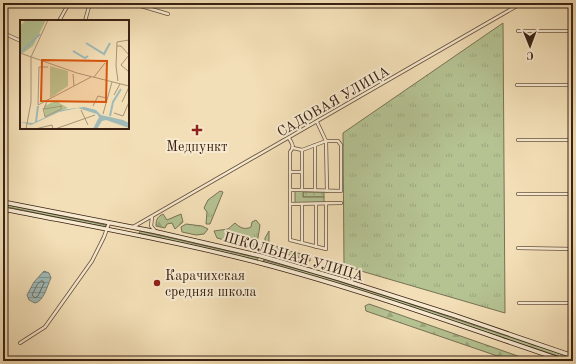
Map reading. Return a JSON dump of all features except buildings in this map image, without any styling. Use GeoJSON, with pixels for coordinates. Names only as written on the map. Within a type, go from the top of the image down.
{"type":"FeatureCollection","features":[{"type":"Feature","properties":{"kind":"main road","name":"ШКОЛЬНАЯ УЛИЦА"},"geometry":{"type":"LineString","coordinates":[[3,202],[157,232],[261,256],[340,279],[573,356]]}},
{"type":"Feature","properties":{"kind":"main road","name":"ШКОЛЬНАЯ УЛИЦА"},"geometry":{"type":"LineString","coordinates":[[3,209],[132,234],[259,263],[360,293],[565,361]]}},
{"type":"Feature","properties":{"kind":"main road"},"geometry":{"type":"LineString","coordinates":[[132,234],[133,228]]}},
{"type":"Feature","properties":{"kind":"main road"},"geometry":{"type":"LineString","coordinates":[[259,263],[261,256]]}},
{"type":"Feature","properties":{"kind":"street"},"geometry":{"type":"LineString","coordinates":[[11,3],[6,5],[3,33],[20,41]]}},
{"type":"Feature","properties":{"kind":"street"},"geometry":{"type":"LineString","coordinates":[[60,20],[69,3]]}},
{"type":"Feature","properties":{"kind":"street"},"geometry":{"type":"LineString","coordinates":[[85,20],[90,3]]}},
{"type":"Feature","properties":{"kind":"street"},"geometry":{"type":"LineString","coordinates":[[131,3],[168,14]]}},
{"type":"Feature","properties":{"kind":"street","name":"САДОВАЯ УЛИЦА"},"geometry":{"type":"LineString","coordinates":[[133,228],[522,3]]}},
{"type":"Feature","properties":{"kind":"street"},"geometry":{"type":"LineString","coordinates":[[518,31],[573,31]]}},
{"type":"Feature","properties":{"kind":"street"},"geometry":{"type":"LineString","coordinates":[[517,85],[573,85]]}},
{"type":"Feature","properties":{"kind":"street"},"geometry":{"type":"LineString","coordinates":[[317,122],[326,141],[327,191]]}},
{"type":"Feature","properties":{"kind":"street"},"geometry":{"type":"LineString","coordinates":[[289,138],[294,146],[290,152],[290,240],[326,249],[326,204]]}},
{"type":"Feature","properties":{"kind":"street"},"geometry":{"type":"LineString","coordinates":[[518,140],[573,140]]}},
{"type":"Feature","properties":{"kind":"street"},"geometry":{"type":"LineString","coordinates":[[290,190],[341,191],[341,145],[338,141],[326,141],[302,150],[293,148]]}},
{"type":"Feature","properties":{"kind":"street"},"geometry":{"type":"LineString","coordinates":[[315,190],[316,145]]}},
{"type":"Feature","properties":{"kind":"street"},"geometry":{"type":"LineString","coordinates":[[302,150],[302,190]]}},
{"type":"Feature","properties":{"kind":"street"},"geometry":{"type":"LineString","coordinates":[[290,172],[302,172]]}},
{"type":"Feature","properties":{"kind":"street"},"geometry":{"type":"LineString","coordinates":[[518,194],[573,194]]}},
{"type":"Feature","properties":{"kind":"street"},"geometry":{"type":"LineString","coordinates":[[290,204],[340,204]]}},
{"type":"Feature","properties":{"kind":"street"},"geometry":{"type":"LineString","coordinates":[[302,204],[302,243]]}},
{"type":"Feature","properties":{"kind":"street"},"geometry":{"type":"LineString","coordinates":[[316,204],[316,247]]}},
{"type":"Feature","properties":{"kind":"street"},"geometry":{"type":"LineString","coordinates":[[153,216],[151,226],[157,232]]}},
{"type":"Feature","properties":{"kind":"street"},"geometry":{"type":"LineString","coordinates":[[20,343],[45,327],[92,261],[109,223]]}},
{"type":"Feature","properties":{"kind":"street"},"geometry":{"type":"LineString","coordinates":[[518,248],[573,249]]}},
{"type":"Feature","properties":{"kind":"street"},"geometry":{"type":"LineString","coordinates":[[519,303],[573,303]]}},
{"type":"Feature","properties":{"kind":"green space"},"geometry":{"type":"Polygon","coordinates":[[[503,23],[505,313],[344,266],[343,133],[503,23]]]}},
{"type":"Feature","properties":{"kind":"green space"},"geometry":{"type":"Polygon","coordinates":[[[295,190],[303,190],[303,197],[324,197],[324,203],[295,203],[295,190]]]}},
{"type":"Feature","properties":{"kind":"green space"},"geometry":{"type":"Polygon","coordinates":[[[220,191],[223,192],[210,224],[206,224],[207,212],[204,208],[208,200],[220,191]]]}},
{"type":"Feature","properties":{"kind":"green space"},"geometry":{"type":"Polygon","coordinates":[[[303,192],[324,192],[324,197],[303,197],[303,192]]]}},
{"type":"Feature","properties":{"kind":"green space"},"geometry":{"type":"Polygon","coordinates":[[[3,204],[106,225],[105,227],[3,206],[3,204]]]}},
{"type":"Feature","properties":{"kind":"green space"},"geometry":{"type":"Polygon","coordinates":[[[163,214],[167,220],[181,214],[183,222],[175,229],[172,223],[167,224],[165,228],[156,226],[157,219],[163,214]]]}},
{"type":"Feature","properties":{"kind":"green space"},"geometry":{"type":"Polygon","coordinates":[[[256,220],[260,225],[257,244],[252,247],[217,238],[214,231],[228,229],[235,223],[243,228],[249,228],[251,227],[252,222],[256,220]]]}},
{"type":"Feature","properties":{"kind":"green space"},"geometry":{"type":"Polygon","coordinates":[[[186,224],[202,226],[208,229],[204,234],[196,235],[182,232],[181,227],[186,224]]]}},
{"type":"Feature","properties":{"kind":"green space"},"geometry":{"type":"Polygon","coordinates":[[[140,231],[258,258],[258,259],[139,233],[140,231]]]}},
{"type":"Feature","properties":{"kind":"green space"},"geometry":{"type":"Polygon","coordinates":[[[269,231],[269,243],[285,250],[310,256],[310,261],[276,251],[275,249],[269,250],[265,248],[265,238],[269,231]]]}},
{"type":"Feature","properties":{"kind":"green space"},"geometry":{"type":"Polygon","coordinates":[[[263,260],[312,273],[398,300],[573,358],[573,361],[396,302],[264,262],[263,260]]]}},
{"type":"Feature","properties":{"kind":"green space"},"geometry":{"type":"Polygon","coordinates":[[[369,304],[532,361],[512,361],[366,311],[365,306],[369,304]]]}},
{"type":"Feature","properties":{"kind":"water"},"geometry":{"type":"Polygon","coordinates":[[[44,271],[49,273],[51,278],[45,293],[38,302],[35,303],[29,300],[27,295],[34,282],[44,271]]]}},
{"type":"Feature","properties":{"kind":"place","name":"Медпункт"},"geometry":{"type":"Point","coordinates":[197,130]}},
{"type":"Feature","properties":{"kind":"place","name":"Карачихская средняя школа"},"geometry":{"type":"Point","coordinates":[157,283]}}]}
